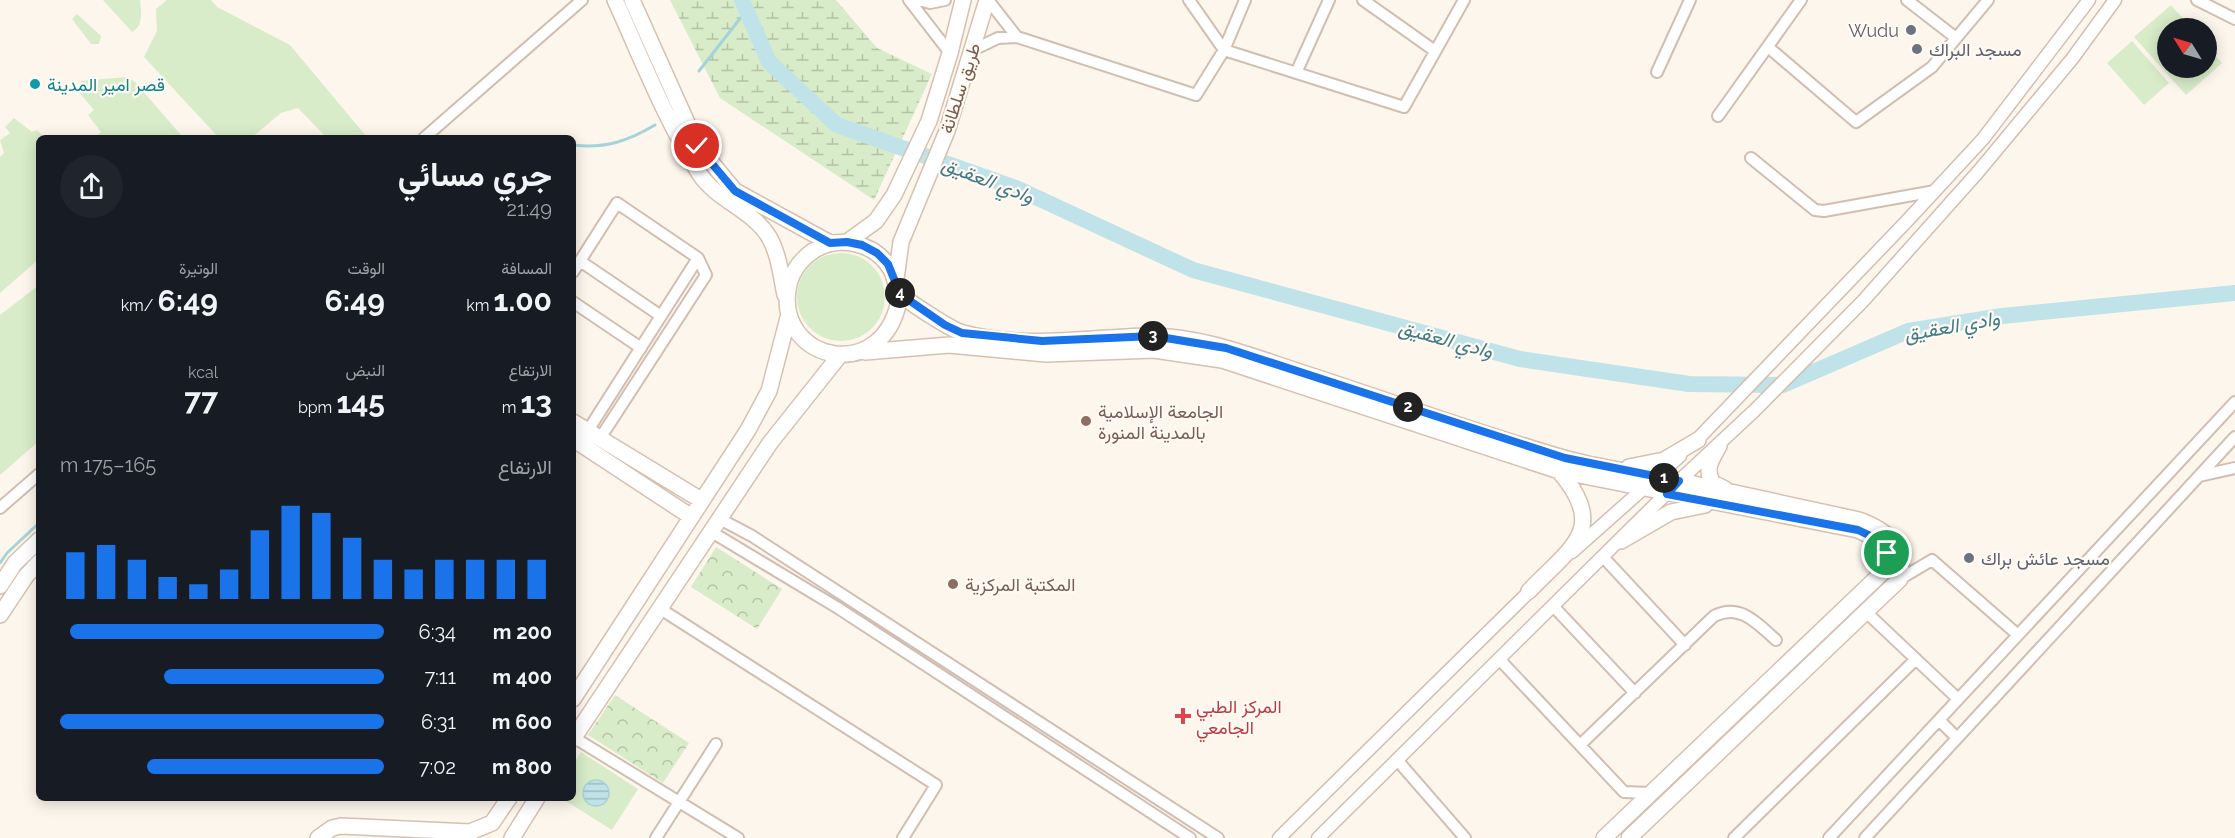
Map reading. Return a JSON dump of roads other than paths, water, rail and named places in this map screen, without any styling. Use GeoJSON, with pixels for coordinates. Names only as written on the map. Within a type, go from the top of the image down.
{"type":"FeatureCollection","features":[{"type":"Feature","properties":{"kind":"main road"},"geometry":{"type":"LineString","coordinates":[[615,0],[682,144],[701,176],[724,200],[758,224],[769,237],[777,257],[788,310],[801,337],[815,347],[840,355],[949,345],[1036,354],[1154,350],[1186,353],[1222,360],[1559,471],[1667,494],[1732,499],[1859,520],[1874,525],[1898,548],[1903,560],[1900,579],[1629,838]]}},
{"type":"Feature","properties":{"kind":"main road"},"geometry":{"type":"LineString","coordinates":[[632,0],[697,146],[708,162],[735,191],[830,243]]}},
{"type":"Feature","properties":{"kind":"main road","name":"طريق سلطانة"},"geometry":{"type":"LineString","coordinates":[[847,242],[876,221],[894,195],[929,121],[944,77],[963,0]]}},
{"type":"Feature","properties":{"kind":"main road","name":"طريق سلطانة"},"geometry":{"type":"LineString","coordinates":[[898,286],[901,242],[947,131],[988,0]]}},
{"type":"Feature","properties":{"kind":"main road"},"geometry":{"type":"LineString","coordinates":[[576,694],[748,430],[769,391],[788,310],[788,289],[793,273],[802,260],[815,249],[830,243],[847,242],[862,245],[877,253],[888,264],[898,286],[898,312],[891,328],[880,341],[856,352]]}},
{"type":"Feature","properties":{"kind":"main road"},"geometry":{"type":"LineString","coordinates":[[898,286],[945,325],[962,333],[1042,341],[1154,336],[1226,348],[1593,465],[1679,481],[1732,499],[1858,530],[1877,539],[1887,553],[1886,570],[1604,838]]}},
{"type":"Feature","properties":{"kind":"main road"},"geometry":{"type":"LineString","coordinates":[[576,733],[770,442],[840,355]]}},
{"type":"Feature","properties":{"kind":"main road"},"geometry":{"type":"LineString","coordinates":[[576,424],[701,500]]}},
{"type":"Feature","properties":{"kind":"main road"},"geometry":{"type":"LineString","coordinates":[[1593,465],[1627,467],[1648,464],[1664,460],[1698,440]]}},
{"type":"Feature","properties":{"kind":"main road"},"geometry":{"type":"LineString","coordinates":[[576,441],[690,516]]}},
{"type":"Feature","properties":{"kind":"main road"},"geometry":{"type":"LineString","coordinates":[[1719,446],[1708,466],[1710,478],[1732,499]]}},
{"type":"Feature","properties":{"kind":"main road"},"geometry":{"type":"LineString","coordinates":[[1529,591],[1576,542],[1582,531],[1584,508],[1574,488],[1559,471]]}},
{"type":"Feature","properties":{"kind":"main road"},"geometry":{"type":"LineString","coordinates":[[1621,541],[1682,508],[1732,499]]}},
{"type":"Feature","properties":{"kind":"main road"},"geometry":{"type":"LineString","coordinates":[[0,586],[15,563],[36,543]]}},
{"type":"Feature","properties":{"kind":"main road"},"geometry":{"type":"LineString","coordinates":[[672,546],[692,559]]}},
{"type":"Feature","properties":{"kind":"main road"},"geometry":{"type":"LineString","coordinates":[[0,615],[36,565]]}},
{"type":"Feature","properties":{"kind":"main road"},"geometry":{"type":"LineString","coordinates":[[319,837],[341,826],[474,835],[492,823],[507,801]]}},
{"type":"Feature","properties":{"kind":"main road"},"geometry":{"type":"LineString","coordinates":[[512,838],[535,801]]}},
{"type":"Feature","properties":{"kind":"street"},"geometry":{"type":"LineString","coordinates":[[427,135],[582,0]]}},
{"type":"Feature","properties":{"kind":"street"},"geometry":{"type":"LineString","coordinates":[[909,0],[950,53]]}},
{"type":"Feature","properties":{"kind":"street"},"geometry":{"type":"LineString","coordinates":[[920,0],[930,3],[945,0]]}},
{"type":"Feature","properties":{"kind":"street"},"geometry":{"type":"LineString","coordinates":[[988,0],[1017,37]]}},
{"type":"Feature","properties":{"kind":"street"},"geometry":{"type":"LineString","coordinates":[[1189,0],[1224,50],[1404,107],[1464,0]]}},
{"type":"Feature","properties":{"kind":"street"},"geometry":{"type":"LineString","coordinates":[[973,50],[988,42],[1017,37],[1196,95],[1224,50],[1245,0]]}},
{"type":"Feature","properties":{"kind":"street"},"geometry":{"type":"LineString","coordinates":[[1296,73],[1329,0]]}},
{"type":"Feature","properties":{"kind":"street"},"geometry":{"type":"LineString","coordinates":[[1363,0],[1435,51]]}},
{"type":"Feature","properties":{"kind":"street"},"geometry":{"type":"LineString","coordinates":[[1657,72],[1690,0]]}},
{"type":"Feature","properties":{"kind":"street"},"geometry":{"type":"LineString","coordinates":[[1718,116],[1802,0]]}},
{"type":"Feature","properties":{"kind":"street"},"geometry":{"type":"LineString","coordinates":[[1907,0],[1956,38]]}},
{"type":"Feature","properties":{"kind":"street"},"geometry":{"type":"LineString","coordinates":[[1768,47],[1856,122],[1932,67],[1988,0]]}},
{"type":"Feature","properties":{"kind":"street"},"geometry":{"type":"LineString","coordinates":[[1279,838],[1529,591],[1698,440],[1983,139],[2089,0]]}},
{"type":"Feature","properties":{"kind":"street"},"geometry":{"type":"LineString","coordinates":[[1318,838],[1604,558],[1679,481],[1719,446],[1863,301],[1928,225],[1978,172],[2072,59],[2115,0]]}},
{"type":"Feature","properties":{"kind":"street"},"geometry":{"type":"LineString","coordinates":[[2197,0],[2235,19]]}},
{"type":"Feature","properties":{"kind":"street"},"geometry":{"type":"LineString","coordinates":[[1751,158],[1815,210],[1824,211],[1935,191]]}},
{"type":"Feature","properties":{"kind":"street"},"geometry":{"type":"LineString","coordinates":[[576,267],[617,203],[698,258],[706,274],[593,436]]}},
{"type":"Feature","properties":{"kind":"street"},"geometry":{"type":"LineString","coordinates":[[593,436],[641,348],[698,258]]}},
{"type":"Feature","properties":{"kind":"street"},"geometry":{"type":"LineString","coordinates":[[580,261],[661,316]]}},
{"type":"Feature","properties":{"kind":"street"},"geometry":{"type":"LineString","coordinates":[[576,304],[641,348]]}},
{"type":"Feature","properties":{"kind":"street"},"geometry":{"type":"LineString","coordinates":[[1829,838],[2235,402]]}},
{"type":"Feature","properties":{"kind":"street"},"geometry":{"type":"LineString","coordinates":[[1865,838],[2235,437]]}},
{"type":"Feature","properties":{"kind":"street"},"geometry":{"type":"LineString","coordinates":[[2199,476],[2235,468]]}},
{"type":"Feature","properties":{"kind":"street"},"geometry":{"type":"LineString","coordinates":[[0,508],[36,477]]}},
{"type":"Feature","properties":{"kind":"street"},"geometry":{"type":"LineString","coordinates":[[714,524],[838,608],[1186,835],[1192,819]]}},
{"type":"Feature","properties":{"kind":"street"},"geometry":{"type":"LineString","coordinates":[[714,524],[752,536],[1192,819],[1218,838]]}},
{"type":"Feature","properties":{"kind":"street"},"geometry":{"type":"LineString","coordinates":[[1604,558],[1684,645]]}},
{"type":"Feature","properties":{"kind":"street"},"geometry":{"type":"LineString","coordinates":[[1900,579],[1932,560],[2018,635]]}},
{"type":"Feature","properties":{"kind":"street"},"geometry":{"type":"LineString","coordinates":[[1554,607],[1635,693]]}},
{"type":"Feature","properties":{"kind":"street"},"geometry":{"type":"LineString","coordinates":[[659,608],[936,785],[903,838]]}},
{"type":"Feature","properties":{"kind":"street"},"geometry":{"type":"LineString","coordinates":[[1580,745],[1714,616],[1734,611],[1744,614],[1776,640]]}},
{"type":"Feature","properties":{"kind":"street"},"geometry":{"type":"LineString","coordinates":[[1866,612],[1958,699]]}},
{"type":"Feature","properties":{"kind":"street"},"geometry":{"type":"LineString","coordinates":[[1734,838],[1916,659]]}},
{"type":"Feature","properties":{"kind":"street"},"geometry":{"type":"LineString","coordinates":[[1500,660],[1624,792],[1651,793]]}},
{"type":"Feature","properties":{"kind":"street"},"geometry":{"type":"LineString","coordinates":[[1939,720],[1957,738]]}},
{"type":"Feature","properties":{"kind":"street"},"geometry":{"type":"LineString","coordinates":[[576,740],[736,837]]}},
{"type":"Feature","properties":{"kind":"street"},"geometry":{"type":"LineString","coordinates":[[656,838],[716,744]]}},
{"type":"Feature","properties":{"kind":"street"},"geometry":{"type":"LineString","coordinates":[[1398,760],[1465,838]]}},
{"type":"Feature","properties":{"kind":"water"},"geometry":{"type":"Polygon","coordinates":[[[596,780],[605,784],[609,793],[605,802],[596,806],[587,802],[583,793],[587,784],[596,780]]]}},
{"type":"Feature","properties":{"kind":"waterway","name":"وادي العقيق"},"geometry":{"type":"LineString","coordinates":[[742,0],[769,62],[837,125],[1016,188],[1193,270],[1520,359],[1689,384],[1783,385],[1908,331],[2002,316],[2235,293]]}},
{"type":"Feature","properties":{"kind":"waterway"},"geometry":{"type":"LineString","coordinates":[[699,71],[746,11]]}},
{"type":"Feature","properties":{"kind":"waterway"},"geometry":{"type":"LineString","coordinates":[[576,145],[596,146],[616,143],[655,125]]}},
{"type":"Feature","properties":{"kind":"waterway"},"geometry":{"type":"LineString","coordinates":[[0,563],[7,553],[36,526]]}},
{"type":"Feature","properties":{"kind":"place","name":"Wudu"},"geometry":{"type":"Point","coordinates":[1911,30]}},
{"type":"Feature","properties":{"kind":"place","name":"مسجد البراك"},"geometry":{"type":"Point","coordinates":[1917,49]}},
{"type":"Feature","properties":{"kind":"place","name":"قصر امير المدينة"},"geometry":{"type":"Point","coordinates":[35,84]}},
{"type":"Feature","properties":{"kind":"place","name":"الجامعة الإسلامية بالمدينة المنورة"},"geometry":{"type":"Point","coordinates":[1086,421]}},
{"type":"Feature","properties":{"kind":"place","name":"مسجد عائش براك"},"geometry":{"type":"Point","coordinates":[1969,558]}},
{"type":"Feature","properties":{"kind":"place","name":"المكتبة المركزية"},"geometry":{"type":"Point","coordinates":[953,584]}},
{"type":"Feature","properties":{"kind":"place","name":"المركز الطبي الجامعي"},"geometry":{"type":"Point","coordinates":[1183,716]}}]}
